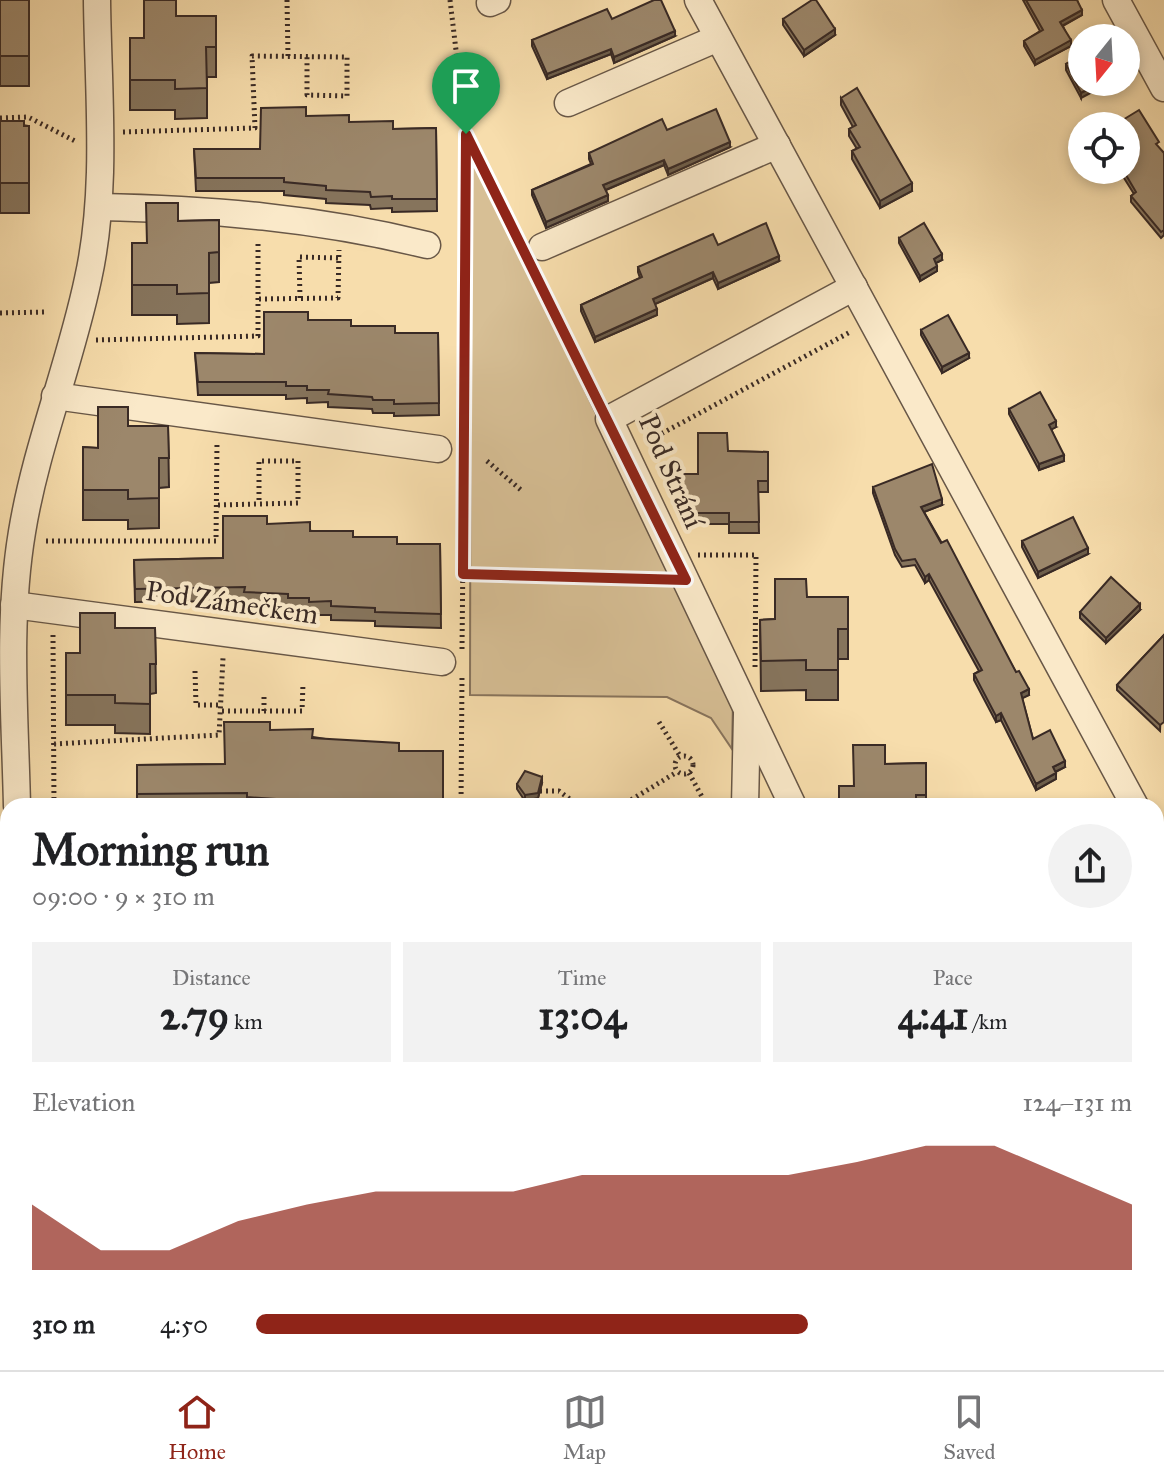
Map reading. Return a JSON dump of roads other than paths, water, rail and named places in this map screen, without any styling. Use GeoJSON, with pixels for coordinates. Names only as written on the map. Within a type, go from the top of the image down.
{"type":"FeatureCollection","features":[{"type":"Feature","properties":{"kind":"street"},"geometry":{"type":"LineString","coordinates":[[17,798],[14,605],[21,541],[35,467],[88,279],[99,207],[97,0]]}},
{"type":"Feature","properties":{"kind":"street"},"geometry":{"type":"LineString","coordinates":[[698,0],[1131,798]]}},
{"type":"Feature","properties":{"kind":"street"},"geometry":{"type":"LineString","coordinates":[[1116,0],[1161,73]]}},
{"type":"Feature","properties":{"kind":"street"},"geometry":{"type":"LineString","coordinates":[[568,103],[718,38]]}},
{"type":"Feature","properties":{"kind":"street"},"geometry":{"type":"LineString","coordinates":[[532,252],[777,145]]}},
{"type":"Feature","properties":{"kind":"street"},"geometry":{"type":"LineString","coordinates":[[99,207],[200,209],[340,225],[427,245]]}},
{"type":"Feature","properties":{"kind":"street","name":"Pod Strání"},"geometry":{"type":"LineString","coordinates":[[789,798],[747,710],[686,568],[609,419],[854,287]]}},
{"type":"Feature","properties":{"kind":"street"},"geometry":{"type":"LineString","coordinates":[[55,396],[438,449]]}},
{"type":"Feature","properties":{"kind":"street","name":"Pod Zámečkem"},"geometry":{"type":"LineString","coordinates":[[14,605],[455,660]]}},
{"type":"Feature","properties":{"kind":"street","name":"Pod Strání"},"geometry":{"type":"LineString","coordinates":[[745,798],[747,710]]}}]}
